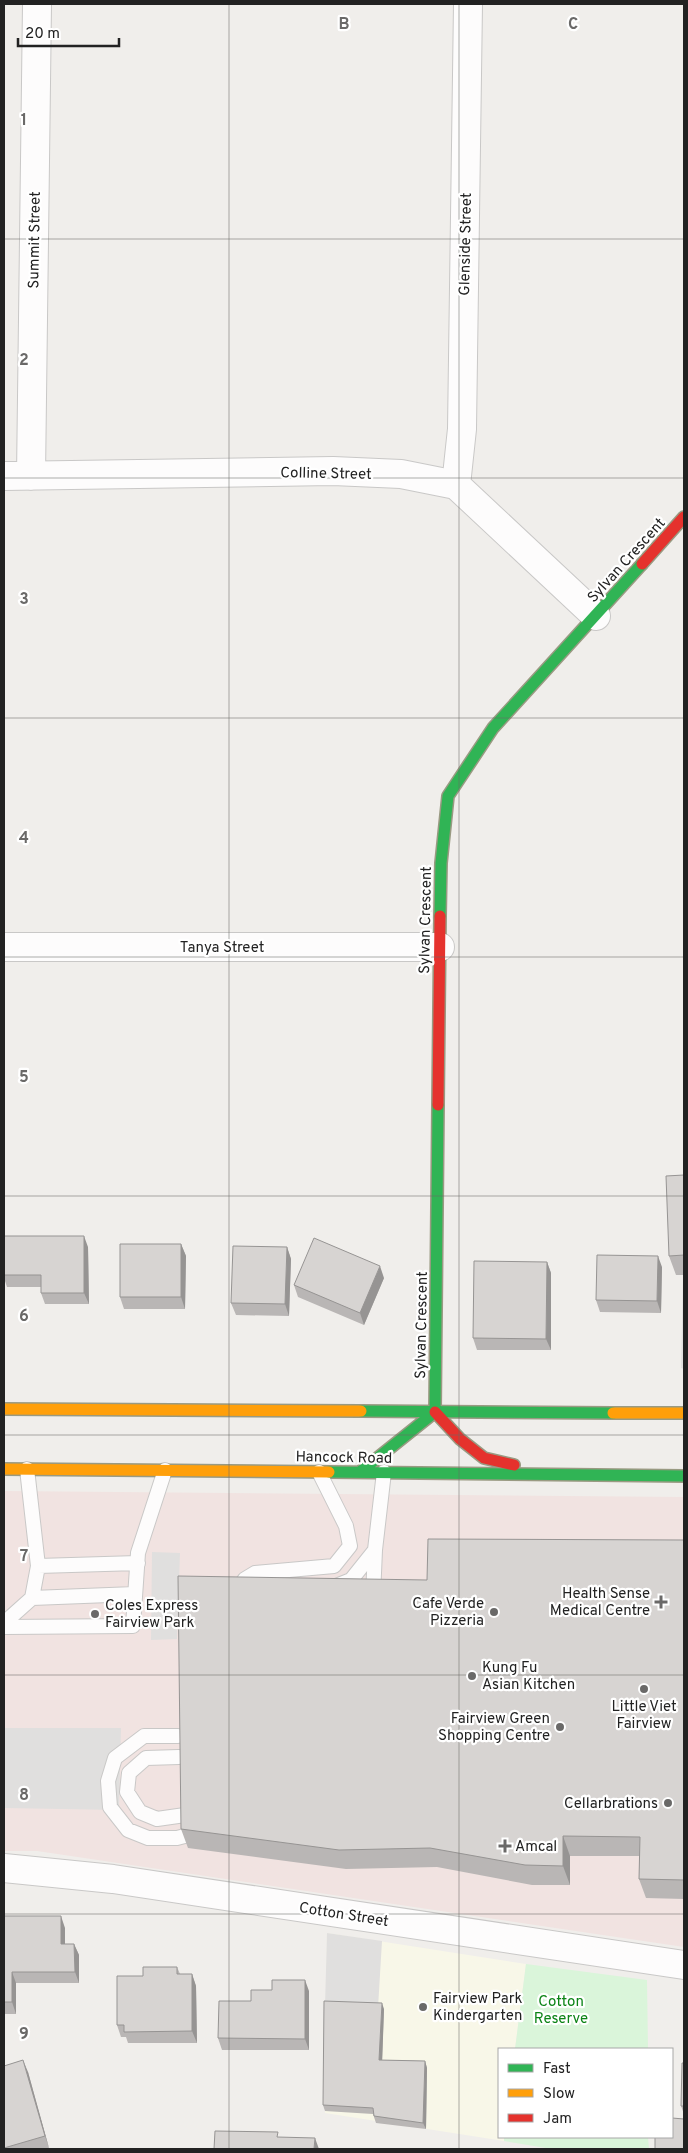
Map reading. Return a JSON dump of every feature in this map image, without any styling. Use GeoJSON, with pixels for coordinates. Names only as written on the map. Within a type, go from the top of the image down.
{"type":"FeatureCollection","features":[{"type":"Feature","properties":{"kind":"main road","name":"Sylvan Crescent"},"geometry":{"type":"LineString","coordinates":[[435,1412],[441,863],[448,796],[492,728],[596,616],[684,517]]}},
{"type":"Feature","properties":{"kind":"main road"},"geometry":{"type":"LineString","coordinates":[[4,1409],[684,1413]]}},
{"type":"Feature","properties":{"kind":"main road"},"geometry":{"type":"LineString","coordinates":[[360,1472],[435,1412]]}},
{"type":"Feature","properties":{"kind":"main road"},"geometry":{"type":"LineString","coordinates":[[435,1412],[460,1439],[484,1458],[546,1474]]}},
{"type":"Feature","properties":{"kind":"main road","name":"Hancock Road"},"geometry":{"type":"LineString","coordinates":[[4,1469],[684,1476]]}},
{"type":"Feature","properties":{"kind":"street","name":"Summit Street"},"geometry":{"type":"LineString","coordinates":[[31,476],[37,4]]}},
{"type":"Feature","properties":{"kind":"street","name":"Glenside Street"},"geometry":{"type":"LineString","coordinates":[[456,485],[462,429],[468,4]]}},
{"type":"Feature","properties":{"kind":"street","name":"Colline Street"},"geometry":{"type":"LineString","coordinates":[[4,476],[334,471],[401,474],[456,485]]}},
{"type":"Feature","properties":{"kind":"street"},"geometry":{"type":"LineString","coordinates":[[456,485],[596,616]]}},
{"type":"Feature","properties":{"kind":"street","name":"Tanya Street"},"geometry":{"type":"LineString","coordinates":[[4,947],[440,948]]}},
{"type":"Feature","properties":{"kind":"street","name":"Cotton Street"},"geometry":{"type":"LineString","coordinates":[[4,1868],[113,1878],[684,1965]]}},
{"type":"Feature","properties":{"kind":"lane"},"geometry":{"type":"LineString","coordinates":[[4,1623],[32,1598],[38,1566],[27,1469]]}},
{"type":"Feature","properties":{"kind":"lane"},"geometry":{"type":"LineString","coordinates":[[4,1627],[133,1626],[138,1553],[165,1470]]}},
{"type":"Feature","properties":{"kind":"lane"},"geometry":{"type":"LineString","coordinates":[[232,1597],[245,1580],[255,1573],[334,1566],[350,1546],[346,1526],[319,1472]]}},
{"type":"Feature","properties":{"kind":"lane"},"geometry":{"type":"LineString","coordinates":[[373,1596],[375,1550],[384,1472]]}},
{"type":"Feature","properties":{"kind":"lane"},"geometry":{"type":"LineString","coordinates":[[322,1592],[351,1580],[375,1550]]}},
{"type":"Feature","properties":{"kind":"lane"},"geometry":{"type":"LineString","coordinates":[[38,1566],[138,1563]]}},
{"type":"Feature","properties":{"kind":"lane"},"geometry":{"type":"LineString","coordinates":[[32,1598],[135,1594]]}},
{"type":"Feature","properties":{"kind":"lane"},"geometry":{"type":"LineString","coordinates":[[178,1736],[144,1736],[115,1758],[108,1781],[110,1807],[128,1830],[148,1838],[177,1838],[213,1829]]}},
{"type":"Feature","properties":{"kind":"lane"},"geometry":{"type":"LineString","coordinates":[[179,1757],[146,1758],[129,1773],[127,1792],[140,1812],[157,1819],[188,1814],[214,1813]]}},
{"type":"Feature","properties":{"kind":"shaded area"},"geometry":{"type":"Polygon","coordinates":[[[684,1277],[684,1369],[681,1368],[684,1277]]]}},
{"type":"Feature","properties":{"kind":"shaded area"},"geometry":{"type":"Polygon","coordinates":[[[4,1491],[684,1497],[684,1947],[37,1851],[4,1851],[4,1491]]]}},
{"type":"Feature","properties":{"kind":"shaded area"},"geometry":{"type":"Polygon","coordinates":[[[152,1552],[180,1553],[177,1639],[151,1640],[152,1552]]]}},
{"type":"Feature","properties":{"kind":"shaded area"},"geometry":{"type":"Polygon","coordinates":[[[4,1728],[121,1728],[119,1810],[4,1808],[4,1728]]]}},
{"type":"Feature","properties":{"kind":"shaded area","name":"Fairview Park Kindergarten"},"geometry":{"type":"Polygon","coordinates":[[[327,1933],[526,1964],[515,2048],[498,2048],[498,2138],[504,2138],[504,2141],[325,2113],[327,1933]]]}},
{"type":"Feature","properties":{"kind":"shaded area"},"geometry":{"type":"Polygon","coordinates":[[[327,1933],[382,1941],[378,2008],[325,2006],[327,1933]]]}},
{"type":"Feature","properties":{"kind":"green space","name":"Cotton Reserve"},"geometry":{"type":"Polygon","coordinates":[[[526,1964],[647,1980],[648,2048],[515,2048],[526,1964]]]}},
{"type":"Feature","properties":{"kind":"green space"},"geometry":{"type":"Polygon","coordinates":[[[504,2138],[648,2138],[649,2149],[552,2149],[504,2141],[504,2138]]]}},
{"type":"Feature","properties":{"kind":"building"},"geometry":{"type":"Polygon","coordinates":[[[684,1175],[684,1255],[669,1256],[666,1176],[684,1175]]]}},
{"type":"Feature","properties":{"kind":"building"},"geometry":{"type":"Polygon","coordinates":[[[4,1236],[84,1236],[84,1293],[41,1293],[41,1275],[4,1275],[4,1236]]]}},
{"type":"Feature","properties":{"kind":"building"},"geometry":{"type":"Polygon","coordinates":[[[314,1238],[380,1266],[360,1313],[294,1285],[314,1238]]]}},
{"type":"Feature","properties":{"kind":"building"},"geometry":{"type":"Polygon","coordinates":[[[120,1244],[181,1244],[181,1297],[120,1297],[120,1244]]]}},
{"type":"Feature","properties":{"kind":"building"},"geometry":{"type":"Polygon","coordinates":[[[233,1246],[287,1247],[285,1304],[231,1303],[233,1246]]]}},
{"type":"Feature","properties":{"kind":"building"},"geometry":{"type":"Polygon","coordinates":[[[597,1255],[658,1256],[657,1301],[596,1300],[597,1255]]]}},
{"type":"Feature","properties":{"kind":"building"},"geometry":{"type":"Polygon","coordinates":[[[474,1261],[547,1262],[546,1339],[473,1338],[474,1261]]]}},
{"type":"Feature","properties":{"kind":"building"},"geometry":{"type":"Polygon","coordinates":[[[428,1539],[684,1540],[684,1880],[639,1879],[640,1837],[563,1836],[563,1866],[525,1865],[430,1848],[339,1850],[181,1829],[178,1576],[427,1580],[428,1539]]]}},
{"type":"Feature","properties":{"kind":"building"},"geometry":{"type":"Polygon","coordinates":[[[4,1916],[61,1916],[61,1944],[74,1944],[75,1972],[12,1972],[12,2002],[4,2002],[4,1916]]]}},
{"type":"Feature","properties":{"kind":"building"},"geometry":{"type":"Polygon","coordinates":[[[143,1967],[177,1967],[177,1974],[192,1974],[192,2031],[124,2032],[124,2025],[117,2025],[117,1976],[143,1976],[143,1967]]]}},
{"type":"Feature","properties":{"kind":"building"},"geometry":{"type":"Polygon","coordinates":[[[272,1980],[305,1980],[305,2039],[218,2038],[219,2001],[251,2001],[251,1990],[272,1990],[272,1980]]]}},
{"type":"Feature","properties":{"kind":"building","name":"Fairview Park Kindergarten"},"geometry":{"type":"Polygon","coordinates":[[[324,2001],[382,2003],[379,2060],[425,2061],[423,2123],[374,2116],[373,2108],[323,2105],[324,2001]]]}},
{"type":"Feature","properties":{"kind":"building"},"geometry":{"type":"Polygon","coordinates":[[[23,2060],[45,2136],[4,2148],[4,2066],[23,2060]]]}},
{"type":"Feature","properties":{"kind":"building"},"geometry":{"type":"Polygon","coordinates":[[[682,2063],[684,2063],[684,2106],[681,2106],[682,2063]]]}},
{"type":"Feature","properties":{"kind":"building"},"geometry":{"type":"Polygon","coordinates":[[[673,2118],[684,2119],[684,2149],[655,2149],[655,2138],[673,2138],[673,2118]]]}},
{"type":"Feature","properties":{"kind":"building"},"geometry":{"type":"Polygon","coordinates":[[[215,2131],[278,2132],[277,2137],[315,2138],[314,2149],[214,2149],[215,2131]]]}},
{"type":"Feature","properties":{"kind":"traffic: fast"},"geometry":{"type":"LineString","coordinates":[[440,916],[441,863],[448,796],[493,728],[642,564]]}},
{"type":"Feature","properties":{"kind":"traffic: fast"},"geometry":{"type":"LineString","coordinates":[[435,1412],[438,1105]]}},
{"type":"Feature","properties":{"kind":"traffic: fast"},"geometry":{"type":"LineString","coordinates":[[361,1411],[613,1413]]}},
{"type":"Feature","properties":{"kind":"traffic: fast"},"geometry":{"type":"LineString","coordinates":[[360,1472],[435,1412]]}},
{"type":"Feature","properties":{"kind":"traffic: fast"},"geometry":{"type":"LineString","coordinates":[[329,1472],[684,1476]]}},
{"type":"Feature","properties":{"kind":"traffic: slow"},"geometry":{"type":"LineString","coordinates":[[4,1409],[361,1411]]}},
{"type":"Feature","properties":{"kind":"traffic: slow"},"geometry":{"type":"LineString","coordinates":[[613,1413],[684,1413]]}},
{"type":"Feature","properties":{"kind":"traffic: slow"},"geometry":{"type":"LineString","coordinates":[[4,1469],[329,1472]]}},
{"type":"Feature","properties":{"kind":"traffic: jam"},"geometry":{"type":"LineString","coordinates":[[642,564],[684,517]]}},
{"type":"Feature","properties":{"kind":"traffic: jam"},"geometry":{"type":"LineString","coordinates":[[438,1105],[440,916]]}},
{"type":"Feature","properties":{"kind":"traffic: jam"},"geometry":{"type":"LineString","coordinates":[[435,1412],[460,1439],[484,1458],[514,1465]]}},
{"type":"Feature","properties":{"kind":"place","name":"Health Sense Medical Centre"},"geometry":{"type":"Point","coordinates":[661,1602]}},
{"type":"Feature","properties":{"kind":"place","name":"Cafe Verde Pizzeria"},"geometry":{"type":"Point","coordinates":[494,1612]}},
{"type":"Feature","properties":{"kind":"place","name":"Coles Express Fairview Park"},"geometry":{"type":"Point","coordinates":[95,1614]}},
{"type":"Feature","properties":{"kind":"place","name":"Kung Fu Asian Kitchen"},"geometry":{"type":"Point","coordinates":[472,1676]}},
{"type":"Feature","properties":{"kind":"place","name":"Little Viet Fairview"},"geometry":{"type":"Point","coordinates":[644,1689]}},
{"type":"Feature","properties":{"kind":"place","name":"Fairview Green Shopping Centre"},"geometry":{"type":"Point","coordinates":[560,1727]}},
{"type":"Feature","properties":{"kind":"place","name":"Cellarbrations"},"geometry":{"type":"Point","coordinates":[668,1803]}},
{"type":"Feature","properties":{"kind":"place","name":"Amcal"},"geometry":{"type":"Point","coordinates":[505,1846]}},
{"type":"Feature","properties":{"kind":"place","name":"Fairview Park Kindergarten"},"geometry":{"type":"Point","coordinates":[423,2007]}}]}
